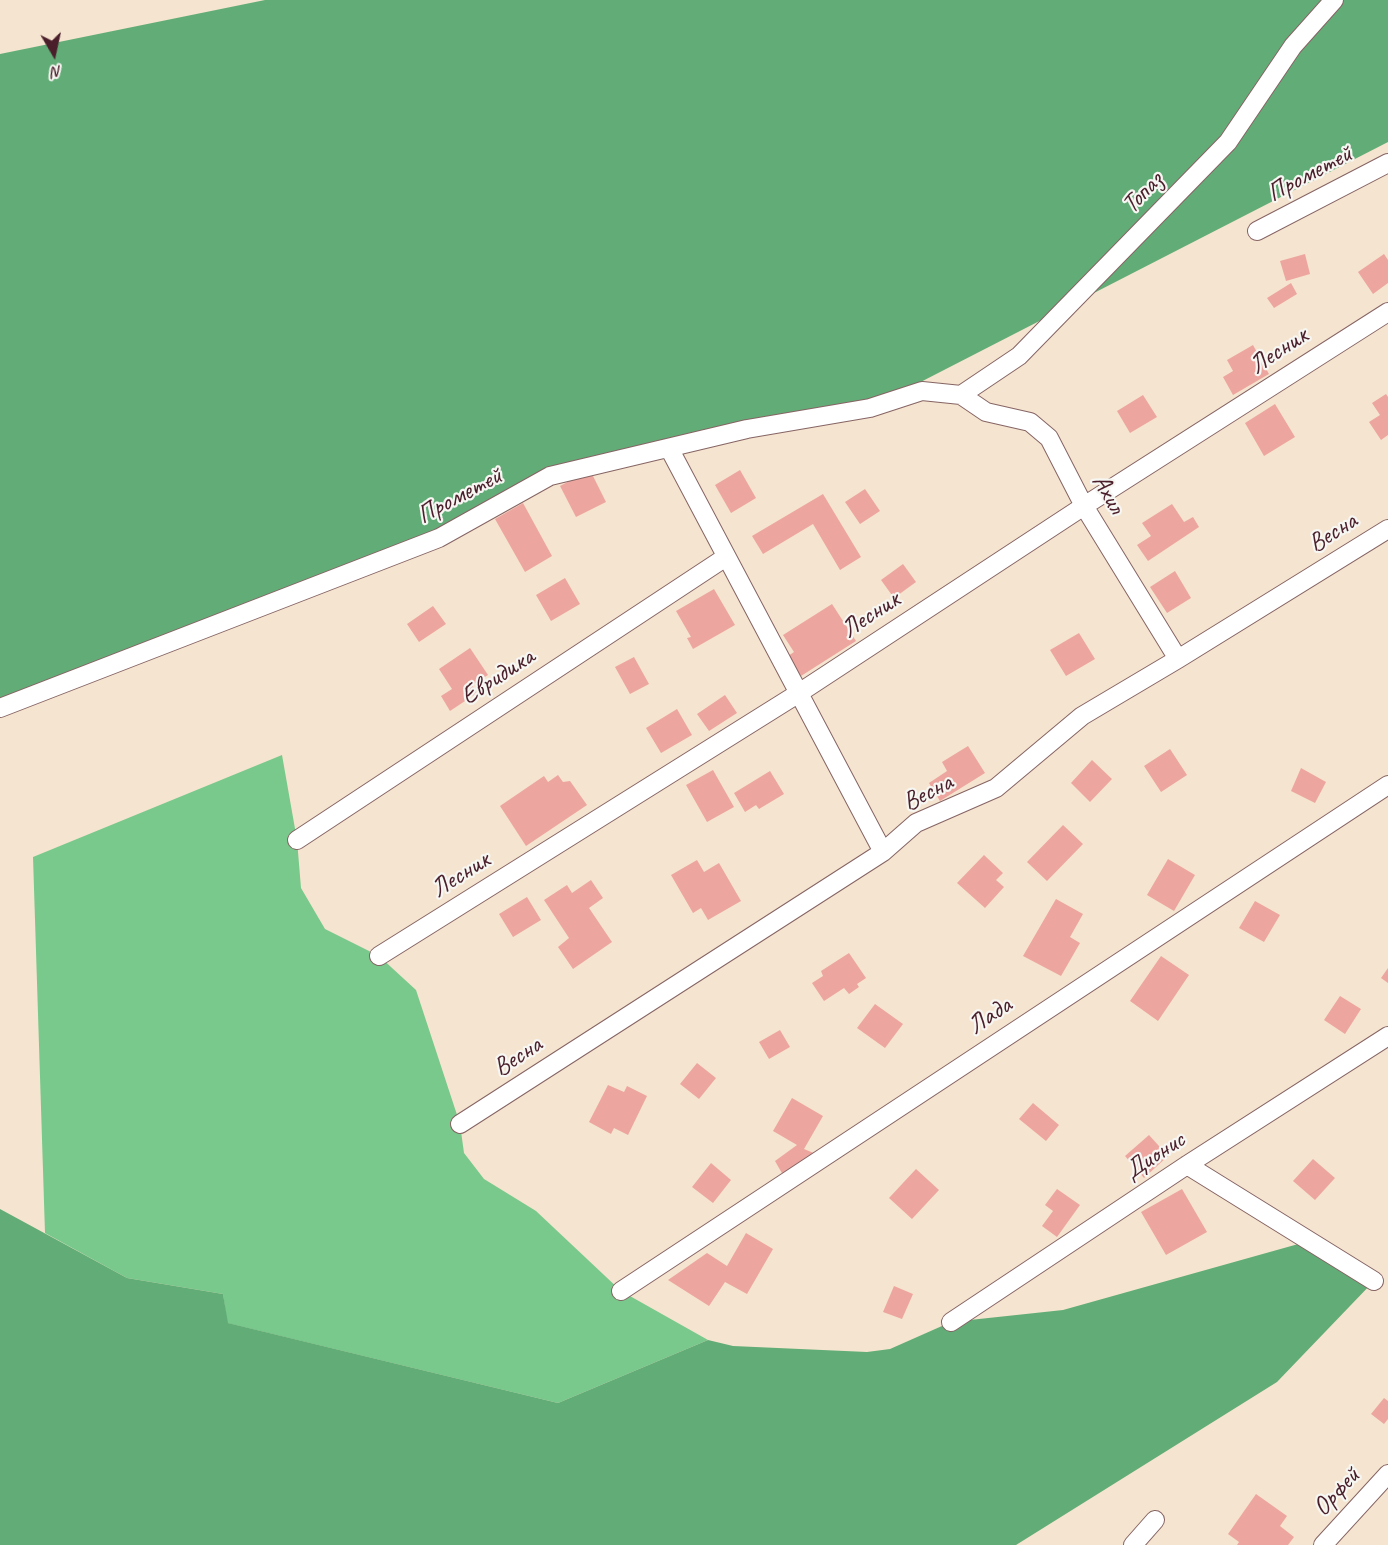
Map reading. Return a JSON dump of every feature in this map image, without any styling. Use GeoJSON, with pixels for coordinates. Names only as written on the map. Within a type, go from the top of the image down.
{"type":"FeatureCollection","features":[{"type":"Feature","properties":{"kind":"street","name":"Топаз"},"geometry":{"type":"LineString","coordinates":[[961,395],[1019,356],[1228,142],[1293,46],[1334,0]]}},
{"type":"Feature","properties":{"kind":"street","name":"Прометей"},"geometry":{"type":"LineString","coordinates":[[1257,231],[1388,163]]}},
{"type":"Feature","properties":{"kind":"street","name":"Лесник"},"geometry":{"type":"LineString","coordinates":[[379,956],[799,693],[1084,506],[1388,312]]}},
{"type":"Feature","properties":{"kind":"street","name":"Прометей"},"geometry":{"type":"LineString","coordinates":[[0,708],[439,538],[550,476],[747,429],[870,408],[922,391],[961,395]]}},
{"type":"Feature","properties":{"kind":"street","name":"Ахил"},"geometry":{"type":"LineString","coordinates":[[961,395],[986,412],[1030,422],[1049,438],[1084,506],[1178,659]]}},
{"type":"Feature","properties":{"kind":"street"},"geometry":{"type":"LineString","coordinates":[[669,448],[882,852]]}},
{"type":"Feature","properties":{"kind":"street","name":"Весна"},"geometry":{"type":"LineString","coordinates":[[460,1124],[882,852],[916,823],[996,788],[1082,716],[1388,529]]}},
{"type":"Feature","properties":{"kind":"street","name":"Евридика"},"geometry":{"type":"LineString","coordinates":[[297,840],[726,557]]}},
{"type":"Feature","properties":{"kind":"street","name":"Лада"},"geometry":{"type":"LineString","coordinates":[[621,1291],[1388,785]]}},
{"type":"Feature","properties":{"kind":"street","name":"Дионис"},"geometry":{"type":"LineString","coordinates":[[951,1322],[1187,1165],[1388,1036]]}},
{"type":"Feature","properties":{"kind":"street"},"geometry":{"type":"LineString","coordinates":[[1187,1165],[1374,1281]]}},
{"type":"Feature","properties":{"kind":"street","name":"Орфей"},"geometry":{"type":"LineString","coordinates":[[1323,1545],[1388,1474]]}},
{"type":"Feature","properties":{"kind":"street"},"geometry":{"type":"LineString","coordinates":[[1133,1545],[1155,1520]]}},
{"type":"Feature","properties":{"kind":"green space"},"geometry":{"type":"Polygon","coordinates":[[[265,0],[1388,0],[1388,142],[870,408],[550,476],[439,538],[0,708],[0,54],[265,0]]]}},
{"type":"Feature","properties":{"kind":"green space"},"geometry":{"type":"Polygon","coordinates":[[[282,755],[297,840],[301,888],[325,929],[379,956],[416,990],[460,1124],[464,1153],[484,1179],[536,1211],[621,1291],[708,1340],[558,1403],[227,1323],[223,1294],[127,1278],[45,1233],[33,857],[282,755]]]}},
{"type":"Feature","properties":{"kind":"green space"},"geometry":{"type":"Polygon","coordinates":[[[0,1209],[127,1278],[223,1294],[228,1323],[558,1403],[708,1340],[733,1346],[867,1352],[890,1349],[951,1322],[1063,1310],[1309,1241],[1374,1281],[1277,1382],[1016,1545],[0,1545],[0,1209]]]}},
{"type":"Feature","properties":{"kind":"building"},"geometry":{"type":"Polygon","coordinates":[[[1305,254],[1310,274],[1286,281],[1280,261],[1305,254]]]}},
{"type":"Feature","properties":{"kind":"building"},"geometry":{"type":"Polygon","coordinates":[[[1384,254],[1388,260],[1388,283],[1373,294],[1358,272],[1384,254]]]}},
{"type":"Feature","properties":{"kind":"building"},"geometry":{"type":"Polygon","coordinates":[[[1291,283],[1297,294],[1274,308],[1267,298],[1291,283]]]}},
{"type":"Feature","properties":{"kind":"building"},"geometry":{"type":"Polygon","coordinates":[[[1253,345],[1269,374],[1233,395],[1223,377],[1233,371],[1227,360],[1253,345]]]}},
{"type":"Feature","properties":{"kind":"building"},"geometry":{"type":"Polygon","coordinates":[[[1386,394],[1388,397],[1388,435],[1381,440],[1369,422],[1380,415],[1372,403],[1386,394]]]}},
{"type":"Feature","properties":{"kind":"building"},"geometry":{"type":"Polygon","coordinates":[[[1143,395],[1157,417],[1130,433],[1117,411],[1143,395]]]}},
{"type":"Feature","properties":{"kind":"building"},"geometry":{"type":"Polygon","coordinates":[[[1275,404],[1295,437],[1264,456],[1245,423],[1275,404]]]}},
{"type":"Feature","properties":{"kind":"building"},"geometry":{"type":"Polygon","coordinates":[[[590,470],[606,502],[576,517],[560,486],[590,470]]]}},
{"type":"Feature","properties":{"kind":"building"},"geometry":{"type":"Polygon","coordinates":[[[740,470],[756,498],[731,513],[715,485],[740,470]]]}},
{"type":"Feature","properties":{"kind":"building"},"geometry":{"type":"Polygon","coordinates":[[[865,489],[880,511],[860,524],[845,502],[865,489]]]}},
{"type":"Feature","properties":{"kind":"building"},"geometry":{"type":"Polygon","coordinates":[[[823,494],[861,557],[840,570],[813,524],[763,554],[752,536],[823,494]]]}},
{"type":"Feature","properties":{"kind":"building"},"geometry":{"type":"Polygon","coordinates":[[[523,503],[552,556],[525,572],[495,519],[523,503]]]}},
{"type":"Feature","properties":{"kind":"building"},"geometry":{"type":"Polygon","coordinates":[[[1172,504],[1184,522],[1193,517],[1199,527],[1148,561],[1137,545],[1151,536],[1142,523],[1172,504]]]}},
{"type":"Feature","properties":{"kind":"building"},"geometry":{"type":"Polygon","coordinates":[[[903,564],[916,582],[894,598],[881,580],[903,564]]]}},
{"type":"Feature","properties":{"kind":"building"},"geometry":{"type":"Polygon","coordinates":[[[1175,571],[1191,598],[1167,613],[1150,587],[1175,571]]]}},
{"type":"Feature","properties":{"kind":"building"},"geometry":{"type":"Polygon","coordinates":[[[565,578],[580,604],[551,621],[536,595],[565,578]]]}},
{"type":"Feature","properties":{"kind":"building"},"geometry":{"type":"Polygon","coordinates":[[[714,589],[735,625],[693,649],[687,638],[691,637],[676,611],[714,589]]]}},
{"type":"Feature","properties":{"kind":"building"},"geometry":{"type":"Polygon","coordinates":[[[832,604],[856,641],[801,676],[788,656],[794,652],[783,635],[832,604]]]}},
{"type":"Feature","properties":{"kind":"building"},"geometry":{"type":"Polygon","coordinates":[[[433,606],[446,624],[419,642],[407,624],[433,606]]]}},
{"type":"Feature","properties":{"kind":"building"},"geometry":{"type":"Polygon","coordinates":[[[1079,633],[1095,659],[1066,676],[1050,650],[1079,633]]]}},
{"type":"Feature","properties":{"kind":"building"},"geometry":{"type":"Polygon","coordinates":[[[470,648],[488,675],[472,685],[477,693],[450,711],[441,696],[452,689],[439,669],[470,648]]]}},
{"type":"Feature","properties":{"kind":"building"},"geometry":{"type":"Polygon","coordinates":[[[634,657],[649,684],[630,694],[615,667],[634,657]]]}},
{"type":"Feature","properties":{"kind":"building"},"geometry":{"type":"Polygon","coordinates":[[[725,695],[737,713],[709,731],[697,714],[725,695]]]}},
{"type":"Feature","properties":{"kind":"building"},"geometry":{"type":"Polygon","coordinates":[[[677,709],[692,735],[661,753],[646,728],[677,709]]]}},
{"type":"Feature","properties":{"kind":"building"},"geometry":{"type":"Polygon","coordinates":[[[968,746],[985,773],[940,801],[929,783],[947,771],[942,762],[968,746]]]}},
{"type":"Feature","properties":{"kind":"building"},"geometry":{"type":"Polygon","coordinates":[[[1170,749],[1187,775],[1161,792],[1144,766],[1170,749]]]}},
{"type":"Feature","properties":{"kind":"building"},"geometry":{"type":"Polygon","coordinates":[[[1092,760],[1112,779],[1090,802],[1071,783],[1092,760]]]}},
{"type":"Feature","properties":{"kind":"building"},"geometry":{"type":"Polygon","coordinates":[[[1301,768],[1326,782],[1315,803],[1291,791],[1301,768]]]}},
{"type":"Feature","properties":{"kind":"building"},"geometry":{"type":"Polygon","coordinates":[[[713,770],[734,807],[707,822],[686,785],[713,770]]]}},
{"type":"Feature","properties":{"kind":"building"},"geometry":{"type":"Polygon","coordinates":[[[770,771],[784,794],[759,809],[756,805],[745,812],[734,793],[770,771]]]}},
{"type":"Feature","properties":{"kind":"building"},"geometry":{"type":"Polygon","coordinates":[[[558,775],[563,782],[570,781],[587,805],[526,846],[500,806],[544,776],[548,782],[558,775]]]}},
{"type":"Feature","properties":{"kind":"building"},"geometry":{"type":"Polygon","coordinates":[[[1063,825],[1083,844],[1047,881],[1027,862],[1063,825]]]}},
{"type":"Feature","properties":{"kind":"building"},"geometry":{"type":"Polygon","coordinates":[[[984,855],[1003,873],[996,880],[1004,887],[985,908],[957,883],[984,855]]]}},
{"type":"Feature","properties":{"kind":"building"},"geometry":{"type":"Polygon","coordinates":[[[1168,859],[1195,875],[1174,911],[1147,895],[1168,859]]]}},
{"type":"Feature","properties":{"kind":"building"},"geometry":{"type":"Polygon","coordinates":[[[697,860],[704,872],[719,863],[741,901],[708,920],[701,908],[693,913],[671,875],[697,860]]]}},
{"type":"Feature","properties":{"kind":"building"},"geometry":{"type":"Polygon","coordinates":[[[591,880],[603,898],[589,908],[612,942],[573,969],[558,947],[569,938],[544,900],[567,885],[572,893],[591,880]]]}},
{"type":"Feature","properties":{"kind":"building"},"geometry":{"type":"Polygon","coordinates":[[[527,897],[541,920],[513,937],[499,914],[527,897]]]}},
{"type":"Feature","properties":{"kind":"building"},"geometry":{"type":"Polygon","coordinates":[[[1056,899],[1083,914],[1070,937],[1080,943],[1061,976],[1023,956],[1056,899]]]}},
{"type":"Feature","properties":{"kind":"building"},"geometry":{"type":"Polygon","coordinates":[[[1255,901],[1280,915],[1264,942],[1239,928],[1255,901]]]}},
{"type":"Feature","properties":{"kind":"building"},"geometry":{"type":"Polygon","coordinates":[[[849,953],[866,978],[849,994],[844,988],[824,1001],[812,983],[823,976],[821,971],[849,953]]]}},
{"type":"Feature","properties":{"kind":"building"},"geometry":{"type":"Polygon","coordinates":[[[1161,956],[1189,975],[1158,1021],[1130,1001],[1161,956]]]}},
{"type":"Feature","properties":{"kind":"building"},"geometry":{"type":"Polygon","coordinates":[[[1388,968],[1388,983],[1381,978],[1388,968]]]}},
{"type":"Feature","properties":{"kind":"building"},"geometry":{"type":"Polygon","coordinates":[[[1340,996],[1361,1009],[1345,1034],[1324,1020],[1340,996]]]}},
{"type":"Feature","properties":{"kind":"building"},"geometry":{"type":"Polygon","coordinates":[[[875,1004],[903,1024],[885,1048],[857,1028],[875,1004]]]}},
{"type":"Feature","properties":{"kind":"building"},"geometry":{"type":"Polygon","coordinates":[[[780,1030],[790,1047],[769,1059],[759,1042],[780,1030]]]}},
{"type":"Feature","properties":{"kind":"building"},"geometry":{"type":"Polygon","coordinates":[[[697,1063],[716,1078],[699,1099],[680,1084],[697,1063]]]}},
{"type":"Feature","properties":{"kind":"building"},"geometry":{"type":"Polygon","coordinates":[[[608,1085],[624,1092],[627,1086],[647,1096],[628,1135],[614,1128],[611,1134],[589,1122],[608,1085]]]}},
{"type":"Feature","properties":{"kind":"building"},"geometry":{"type":"Polygon","coordinates":[[[792,1098],[823,1116],[804,1149],[816,1154],[783,1175],[775,1161],[797,1145],[773,1131],[792,1098]]]}},
{"type":"Feature","properties":{"kind":"building"},"geometry":{"type":"Polygon","coordinates":[[[1033,1103],[1059,1125],[1046,1141],[1019,1119],[1033,1103]]]}},
{"type":"Feature","properties":{"kind":"building"},"geometry":{"type":"Polygon","coordinates":[[[1149,1135],[1168,1156],[1144,1178],[1125,1156],[1149,1135]]]}},
{"type":"Feature","properties":{"kind":"building"},"geometry":{"type":"Polygon","coordinates":[[[1313,1159],[1335,1178],[1315,1200],[1293,1181],[1313,1159]]]}},
{"type":"Feature","properties":{"kind":"building"},"geometry":{"type":"Polygon","coordinates":[[[711,1163],[731,1180],[713,1203],[692,1187],[711,1163]]]}},
{"type":"Feature","properties":{"kind":"building"},"geometry":{"type":"Polygon","coordinates":[[[916,1169],[939,1190],[912,1219],[889,1198],[916,1169]]]}},
{"type":"Feature","properties":{"kind":"building"},"geometry":{"type":"Polygon","coordinates":[[[1057,1189],[1080,1205],[1057,1237],[1042,1226],[1053,1211],[1045,1205],[1057,1189]]]}},
{"type":"Feature","properties":{"kind":"building"},"geometry":{"type":"Polygon","coordinates":[[[1182,1189],[1207,1232],[1166,1255],[1141,1212],[1182,1189]]]}},
{"type":"Feature","properties":{"kind":"building"},"geometry":{"type":"Polygon","coordinates":[[[746,1233],[773,1249],[747,1294],[725,1282],[709,1306],[668,1280],[707,1253],[727,1266],[746,1233]]]}},
{"type":"Feature","properties":{"kind":"building"},"geometry":{"type":"Polygon","coordinates":[[[894,1286],[913,1294],[902,1319],[883,1312],[894,1286]]]}},
{"type":"Feature","properties":{"kind":"building"},"geometry":{"type":"Polygon","coordinates":[[[1384,1398],[1388,1401],[1388,1419],[1384,1424],[1371,1414],[1384,1398]]]}},
{"type":"Feature","properties":{"kind":"building"},"geometry":{"type":"Polygon","coordinates":[[[1256,1494],[1287,1516],[1280,1526],[1294,1537],[1288,1545],[1237,1545],[1239,1542],[1228,1534],[1256,1494]]]}}]}
